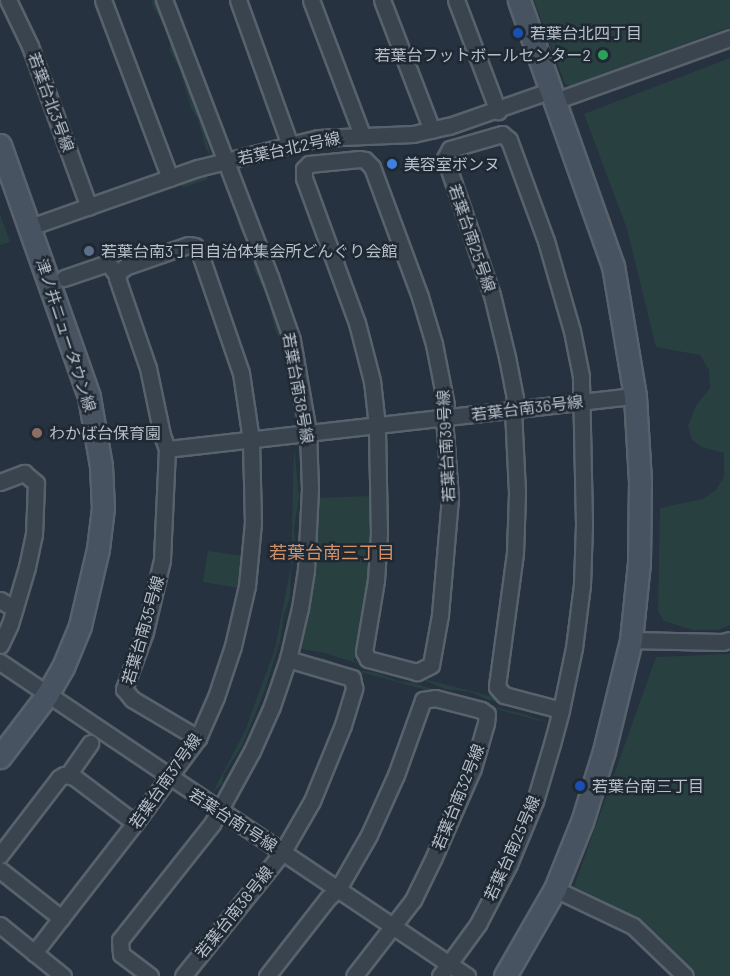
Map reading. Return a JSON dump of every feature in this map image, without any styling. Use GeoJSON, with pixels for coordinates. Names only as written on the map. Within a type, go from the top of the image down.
{"type":"FeatureCollection","features":[{"type":"Feature","properties":{"kind":"street","name":"若葉台北3号線"},"geometry":{"type":"LineString","coordinates":[[8,0],[30,46],[89,207]]}},
{"type":"Feature","properties":{"kind":"street"},"geometry":{"type":"LineString","coordinates":[[104,0],[170,178]]}},
{"type":"Feature","properties":{"kind":"street","name":"若葉台南38号線"},"geometry":{"type":"LineString","coordinates":[[150,976],[121,954],[120,940],[219,812],[272,706],[288,659],[306,570],[310,489],[308,432],[292,340],[164,0]]}},
{"type":"Feature","properties":{"kind":"street"},"geometry":{"type":"LineString","coordinates":[[238,0],[290,145]]}},
{"type":"Feature","properties":{"kind":"street"},"geometry":{"type":"LineString","coordinates":[[311,0],[362,135]]}},
{"type":"Feature","properties":{"kind":"street"},"geometry":{"type":"LineString","coordinates":[[382,0],[432,130]]}},
{"type":"Feature","properties":{"kind":"street"},"geometry":{"type":"LineString","coordinates":[[456,0],[498,111]]}},
{"type":"Feature","properties":{"kind":"street"},"geometry":{"type":"LineString","coordinates":[[505,976],[555,889],[582,822],[604,751],[631,640],[639,539],[640,481],[635,396],[613,266],[519,0]]}},
{"type":"Feature","properties":{"kind":"street","name":"若葉台北2号線"},"geometry":{"type":"LineString","coordinates":[[30,227],[170,178],[225,162],[318,138],[413,134],[432,130],[554,95],[730,38]]}},
{"type":"Feature","properties":{"kind":"street","name":"若葉台南25号線"},"geometry":{"type":"LineString","coordinates":[[440,976],[478,924],[509,864],[535,801],[561,710],[574,648],[582,585],[585,524],[582,402],[572,331],[550,252],[509,140],[505,135],[496,135],[450,149],[445,158],[500,324],[513,387],[517,493],[515,554],[497,687],[504,695],[561,710]]}},
{"type":"Feature","properties":{"kind":"street","name":"津ノ井ニュータウン線"},"geometry":{"type":"LineString","coordinates":[[0,145],[89,397],[101,466],[103,508],[96,560],[80,626],[47,695],[0,757]]}},
{"type":"Feature","properties":{"kind":"street","name":"若葉台南39号線"},"geometry":{"type":"LineString","coordinates":[[360,159],[365,160],[372,167],[429,324],[446,405],[444,418],[450,498],[440,615],[431,664],[417,672],[368,659],[364,652],[376,580],[379,534],[377,426],[372,381],[357,323],[304,177],[304,170],[309,164],[360,159]]}},
{"type":"Feature","properties":{"kind":"street"},"geometry":{"type":"LineString","coordinates":[[64,278],[108,263],[117,275],[124,267],[183,246],[195,246],[241,373],[251,440]]}},
{"type":"Feature","properties":{"kind":"street","name":"若葉台南35号線"},"geometry":{"type":"LineString","coordinates":[[117,275],[117,283],[148,368],[167,449],[162,560],[146,632],[124,689],[132,699],[198,738]]}},
{"type":"Feature","properties":{"kind":"street","name":"若葉台南36号線"},"geometry":{"type":"LineString","coordinates":[[167,449],[635,396]]}},
{"type":"Feature","properties":{"kind":"street","name":"若葉台南37号線"},"geometry":{"type":"LineString","coordinates":[[34,953],[170,778],[198,738],[216,697],[233,646],[247,586],[253,523],[251,440]]}},
{"type":"Feature","properties":{"kind":"street"},"geometry":{"type":"LineString","coordinates":[[0,482],[24,473],[36,483],[34,534],[27,567],[15,609],[0,645]]}},
{"type":"Feature","properties":{"kind":"street"},"geometry":{"type":"LineString","coordinates":[[0,600],[15,609]]}},
{"type":"Feature","properties":{"kind":"street"},"geometry":{"type":"LineString","coordinates":[[631,640],[723,642],[730,640]]}},
{"type":"Feature","properties":{"kind":"street","name":"若葉台南38号線"},"geometry":{"type":"LineString","coordinates":[[183,976],[282,853],[312,801],[343,725],[355,684],[352,678],[345,673],[288,659]]}},
{"type":"Feature","properties":{"kind":"street","name":"若葉台南1号線"},"geometry":{"type":"LineString","coordinates":[[0,662],[219,812],[467,976]]}},
{"type":"Feature","properties":{"kind":"street","name":"若葉台南32号線"},"geometry":{"type":"LineString","coordinates":[[338,889],[374,825],[396,775],[423,700],[435,698],[485,711],[486,723],[473,768],[413,900],[392,927]]}},
{"type":"Feature","properties":{"kind":"street"},"geometry":{"type":"LineString","coordinates":[[68,775],[90,743]]}},
{"type":"Feature","properties":{"kind":"street"},"geometry":{"type":"LineString","coordinates":[[0,855],[59,778],[68,775],[74,777],[135,823]]}},
{"type":"Feature","properties":{"kind":"street"},"geometry":{"type":"LineString","coordinates":[[0,870],[61,918]]}},
{"type":"Feature","properties":{"kind":"street"},"geometry":{"type":"LineString","coordinates":[[267,976],[328,898],[338,889]]}},
{"type":"Feature","properties":{"kind":"street"},"geometry":{"type":"LineString","coordinates":[[555,889],[633,926],[685,976]]}},
{"type":"Feature","properties":{"kind":"street"},"geometry":{"type":"LineString","coordinates":[[0,925],[63,976]]}},
{"type":"Feature","properties":{"kind":"street"},"geometry":{"type":"LineString","coordinates":[[354,976],[392,927]]}},
{"type":"Feature","properties":{"kind":"green space"},"geometry":{"type":"Polygon","coordinates":[[[152,0],[156,0],[207,140],[211,156],[206,149],[198,119],[191,108],[179,67],[170,51],[170,40],[153,7],[152,0]]]}},
{"type":"Feature","properties":{"kind":"green space","name":"若葉台フットボールセンター2"},"geometry":{"type":"Polygon","coordinates":[[[534,0],[730,0],[730,27],[570,86],[565,84],[534,0]]]}},
{"type":"Feature","properties":{"kind":"green space"},"geometry":{"type":"Polygon","coordinates":[[[730,58],[730,625],[718,630],[693,630],[664,621],[658,611],[660,508],[703,499],[716,490],[724,477],[724,453],[702,447],[692,440],[688,426],[696,406],[710,388],[709,370],[700,355],[656,347],[627,229],[584,114],[730,58]]]}},
{"type":"Feature","properties":{"kind":"green space"},"geometry":{"type":"Polygon","coordinates":[[[537,104],[457,134],[439,135],[464,129],[537,104]]]}},
{"type":"Feature","properties":{"kind":"green space"},"geometry":{"type":"Polygon","coordinates":[[[209,173],[206,180],[184,187],[174,183],[209,173]]]}},
{"type":"Feature","properties":{"kind":"green space"},"geometry":{"type":"Polygon","coordinates":[[[237,210],[282,336],[299,420],[294,418],[293,395],[286,374],[282,342],[275,330],[268,298],[254,270],[254,258],[248,241],[241,232],[237,210]]]}},
{"type":"Feature","properties":{"kind":"green space"},"geometry":{"type":"Polygon","coordinates":[[[0,214],[10,242],[0,245],[0,214]]]}},
{"type":"Feature","properties":{"kind":"green space"},"geometry":{"type":"Polygon","coordinates":[[[300,445],[304,500],[301,551],[299,530],[303,499],[300,445]]]}},
{"type":"Feature","properties":{"kind":"green space"},"geometry":{"type":"Polygon","coordinates":[[[294,446],[299,498],[294,528],[296,552],[291,567],[290,598],[284,614],[280,641],[264,692],[242,746],[224,774],[222,784],[213,792],[245,731],[275,649],[291,566],[294,446]]]}},
{"type":"Feature","properties":{"kind":"green space"},"geometry":{"type":"Polygon","coordinates":[[[373,496],[369,574],[354,661],[547,712],[546,715],[486,699],[471,692],[445,689],[421,679],[394,675],[325,653],[296,648],[315,498],[373,496]]]}},
{"type":"Feature","properties":{"kind":"green space"},"geometry":{"type":"Polygon","coordinates":[[[208,551],[244,556],[239,588],[203,582],[208,551]]]}},
{"type":"Feature","properties":{"kind":"green space"},"geometry":{"type":"Polygon","coordinates":[[[301,554],[291,622],[277,672],[260,720],[239,766],[221,797],[229,776],[246,749],[267,697],[275,666],[281,656],[288,616],[294,599],[296,567],[301,554]]]}},
{"type":"Feature","properties":{"kind":"green space"},"geometry":{"type":"Polygon","coordinates":[[[730,654],[730,976],[697,976],[642,921],[574,887],[656,657],[730,654]]]}},
{"type":"Feature","properties":{"kind":"green space"},"geometry":{"type":"Polygon","coordinates":[[[302,656],[324,658],[347,668],[377,673],[445,694],[470,697],[485,705],[524,714],[551,724],[302,656]]]}},
{"type":"Feature","properties":{"kind":"place","name":"若葉台北四丁目"},"geometry":{"type":"Point","coordinates":[518,33]}},
{"type":"Feature","properties":{"kind":"place","name":"若葉台フットボールセンター2"},"geometry":{"type":"Point","coordinates":[603,55]}},
{"type":"Feature","properties":{"kind":"place","name":"美容室ボンヌ"},"geometry":{"type":"Point","coordinates":[392,164]}},
{"type":"Feature","properties":{"kind":"place","name":"若葉台南3丁目自治体集会所どんぐり会館"},"geometry":{"type":"Point","coordinates":[89,251]}},
{"type":"Feature","properties":{"kind":"place","name":"わかば台保育園"},"geometry":{"type":"Point","coordinates":[37,433]}},
{"type":"Feature","properties":{"kind":"place","name":"若葉台南三丁目"},"geometry":{"type":"Point","coordinates":[580,786]}},
{"type":"Feature","properties":{"kind":"district","name":"若葉台南三丁目"},"geometry":{"type":"Point","coordinates":[332,552]}}]}
